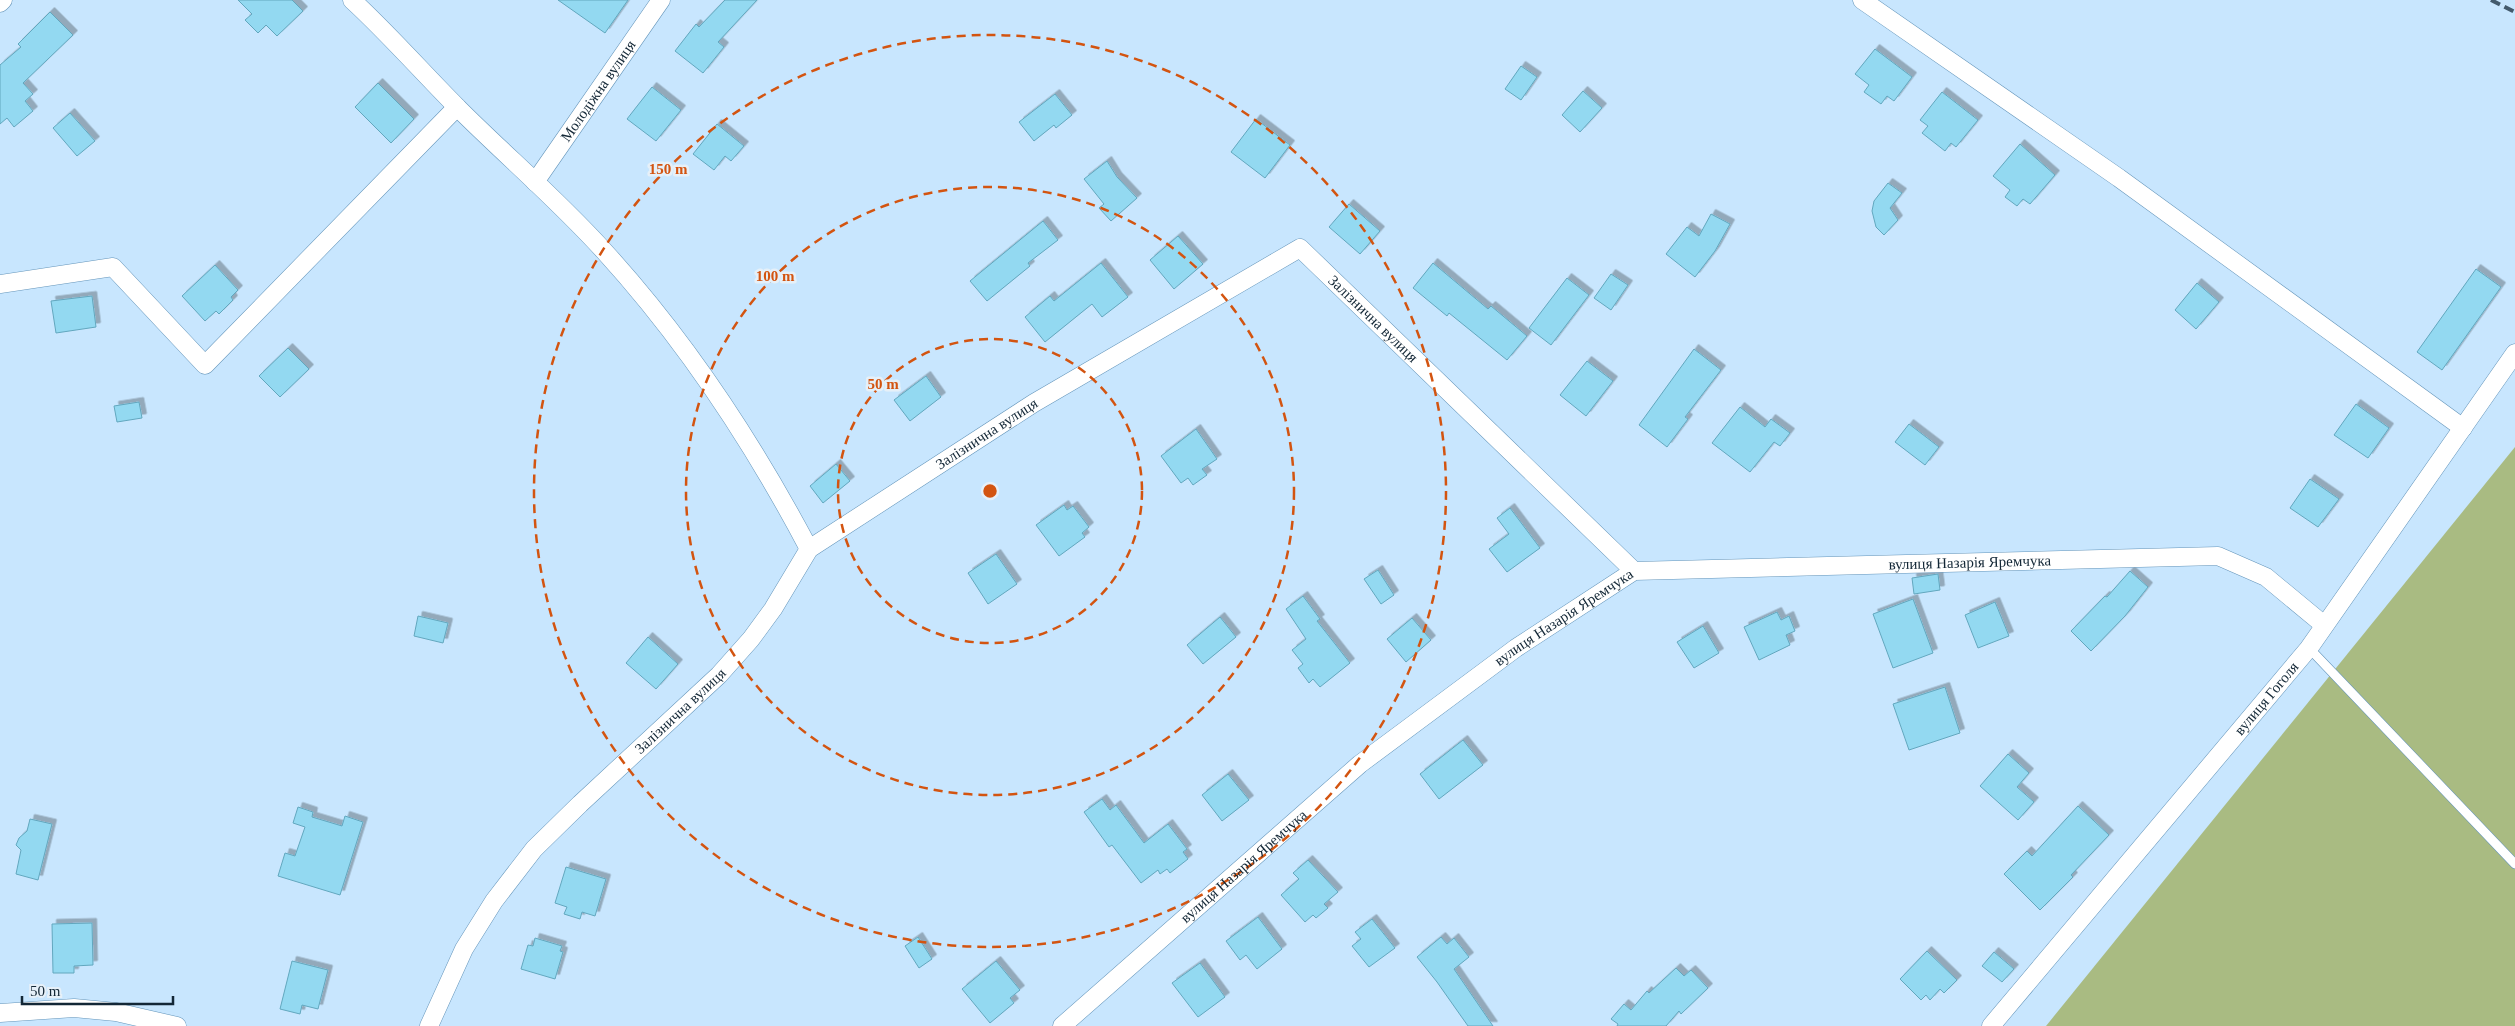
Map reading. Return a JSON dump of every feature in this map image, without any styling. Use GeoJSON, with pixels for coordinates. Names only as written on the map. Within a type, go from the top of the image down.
{"type":"FeatureCollection","features":[{"type":"Feature","properties":{"kind":"street"},"geometry":{"type":"LineString","coordinates":[[352,0],[391,36],[458,108],[616,264],[655,309],[708,378],[769,474],[809,549]]}},
{"type":"Feature","properties":{"kind":"street","name":"Молодіжна вулиця"},"geometry":{"type":"LineString","coordinates":[[535,182],[661,0]]}},
{"type":"Feature","properties":{"kind":"street"},"geometry":{"type":"LineString","coordinates":[[1862,0],[2119,178],[2463,428]]}},
{"type":"Feature","properties":{"kind":"street"},"geometry":{"type":"LineString","coordinates":[[0,284],[113,267],[206,366],[458,108]]}},
{"type":"Feature","properties":{"kind":"street","name":"Залізнична вулиця"},"geometry":{"type":"LineString","coordinates":[[429,1026],[464,949],[494,901],[534,849],[719,675],[750,639],[773,608],[809,549],[1034,403],[1300,248],[1634,571]]}},
{"type":"Feature","properties":{"kind":"street","name":"вулиця Гоголя"},"geometry":{"type":"LineString","coordinates":[[1991,1026],[2309,648],[2515,353]]}},
{"type":"Feature","properties":{"kind":"street","name":"вулиця Назарія Яремчука"},"geometry":{"type":"LineString","coordinates":[[1062,1026],[1360,764],[1508,654],[1634,571],[2218,556],[2266,577],[2324,625]]}},
{"type":"Feature","properties":{"kind":"street"},"geometry":{"type":"LineString","coordinates":[[0,1013],[74,1008],[116,1012],[166,1025]]}},
{"type":"Feature","properties":{"kind":"lane"},"geometry":{"type":"LineString","coordinates":[[2309,648],[2515,864]]}},
{"type":"Feature","properties":{"kind":"green space"},"geometry":{"type":"Polygon","coordinates":[[[2515,447],[2515,1026],[2046,1026],[2515,447]]]}},
{"type":"Feature","properties":{"kind":"building"},"geometry":{"type":"Polygon","coordinates":[[[238,0],[292,0],[303,11],[277,36],[266,25],[258,33],[245,20],[252,14],[238,0]]]}},
{"type":"Feature","properties":{"kind":"building"},"geometry":{"type":"Polygon","coordinates":[[[558,0],[628,0],[605,33],[558,0]]]}},
{"type":"Feature","properties":{"kind":"building"},"geometry":{"type":"Polygon","coordinates":[[[725,0],[757,0],[718,42],[724,47],[703,73],[675,51],[696,24],[699,27],[725,0]]]}},
{"type":"Feature","properties":{"kind":"building"},"geometry":{"type":"Polygon","coordinates":[[[50,12],[73,35],[23,83],[33,94],[25,101],[33,111],[14,127],[7,118],[0,124],[0,65],[21,47],[18,44],[50,12]]]}},
{"type":"Feature","properties":{"kind":"building"},"geometry":{"type":"Polygon","coordinates":[[[1875,49],[1912,77],[1894,101],[1887,96],[1881,104],[1864,92],[1869,85],[1855,74],[1875,49]]]}},
{"type":"Feature","properties":{"kind":"building"},"geometry":{"type":"Polygon","coordinates":[[[1521,66],[1537,77],[1521,100],[1505,89],[1521,66]]]}},
{"type":"Feature","properties":{"kind":"building"},"geometry":{"type":"Polygon","coordinates":[[[378,83],[414,119],[391,143],[355,107],[378,83]]]}},
{"type":"Feature","properties":{"kind":"building"},"geometry":{"type":"Polygon","coordinates":[[[652,87],[681,110],[656,141],[627,119],[652,87]]]}},
{"type":"Feature","properties":{"kind":"building"},"geometry":{"type":"Polygon","coordinates":[[[1583,91],[1602,108],[1580,132],[1562,115],[1583,91]]]}},
{"type":"Feature","properties":{"kind":"building"},"geometry":{"type":"Polygon","coordinates":[[[1942,92],[1978,120],[1956,147],[1951,143],[1945,151],[1922,133],[1928,126],[1920,120],[1942,92]]]}},
{"type":"Feature","properties":{"kind":"building"},"geometry":{"type":"Polygon","coordinates":[[[1055,94],[1072,115],[1056,128],[1054,125],[1034,141],[1019,122],[1055,94]]]}},
{"type":"Feature","properties":{"kind":"building"},"geometry":{"type":"Polygon","coordinates":[[[70,113],[95,141],[77,156],[53,128],[70,113]]]}},
{"type":"Feature","properties":{"kind":"building"},"geometry":{"type":"Polygon","coordinates":[[[1256,119],[1290,145],[1265,178],[1231,152],[1256,119]]]}},
{"type":"Feature","properties":{"kind":"building"},"geometry":{"type":"Polygon","coordinates":[[[717,124],[744,146],[731,161],[725,156],[714,170],[693,154],[717,124]]]}},
{"type":"Feature","properties":{"kind":"building"},"geometry":{"type":"Polygon","coordinates":[[[2020,144],[2055,175],[2030,204],[2023,199],[2017,206],[2005,197],[2010,190],[1993,176],[2020,144]]]}},
{"type":"Feature","properties":{"kind":"building"},"geometry":{"type":"Polygon","coordinates":[[[1107,161],[1117,177],[1137,198],[1111,221],[1099,208],[1104,204],[1084,179],[1107,161]]]}},
{"type":"Feature","properties":{"kind":"building"},"geometry":{"type":"Polygon","coordinates":[[[1888,183],[1902,193],[1890,208],[1898,220],[1884,235],[1876,227],[1872,211],[1874,201],[1888,183]]]}},
{"type":"Feature","properties":{"kind":"building"},"geometry":{"type":"Polygon","coordinates":[[[1349,204],[1380,231],[1360,254],[1329,227],[1349,204]]]}},
{"type":"Feature","properties":{"kind":"building"},"geometry":{"type":"Polygon","coordinates":[[[1711,214],[1730,224],[1715,251],[1695,277],[1666,254],[1687,227],[1699,236],[1711,214]]]}},
{"type":"Feature","properties":{"kind":"building"},"geometry":{"type":"Polygon","coordinates":[[[1043,221],[1058,240],[1028,263],[1030,266],[987,301],[970,281],[1043,221]]]}},
{"type":"Feature","properties":{"kind":"building"},"geometry":{"type":"Polygon","coordinates":[[[1178,236],[1203,264],[1174,289],[1150,260],[1178,236]]]}},
{"type":"Feature","properties":{"kind":"building"},"geometry":{"type":"Polygon","coordinates":[[[1101,263],[1128,297],[1102,317],[1092,304],[1045,342],[1025,317],[1050,296],[1054,301],[1101,263]]]}},
{"type":"Feature","properties":{"kind":"building"},"geometry":{"type":"Polygon","coordinates":[[[1433,263],[1488,309],[1491,306],[1527,336],[1507,360],[1449,313],[1447,316],[1413,288],[1433,263]]]}},
{"type":"Feature","properties":{"kind":"building"},"geometry":{"type":"Polygon","coordinates":[[[215,265],[238,290],[231,297],[233,300],[219,314],[216,311],[205,321],[182,296],[215,265]]]}},
{"type":"Feature","properties":{"kind":"building"},"geometry":{"type":"Polygon","coordinates":[[[2476,269],[2501,287],[2442,370],[2417,352],[2476,269]]]}},
{"type":"Feature","properties":{"kind":"building"},"geometry":{"type":"Polygon","coordinates":[[[1611,274],[1628,285],[1611,310],[1594,298],[1611,274]]]}},
{"type":"Feature","properties":{"kind":"building"},"geometry":{"type":"Polygon","coordinates":[[[1567,278],[1589,295],[1551,345],[1529,328],[1567,278]]]}},
{"type":"Feature","properties":{"kind":"building"},"geometry":{"type":"Polygon","coordinates":[[[2197,283],[2219,302],[2196,329],[2175,310],[2197,283]]]}},
{"type":"Feature","properties":{"kind":"building"},"geometry":{"type":"Polygon","coordinates":[[[92,296],[96,327],[56,333],[51,301],[92,296]]]}},
{"type":"Feature","properties":{"kind":"building"},"geometry":{"type":"Polygon","coordinates":[[[288,348],[309,369],[280,397],[259,376],[288,348]]]}},
{"type":"Feature","properties":{"kind":"building"},"geometry":{"type":"Polygon","coordinates":[[[1694,349],[1721,370],[1685,417],[1688,419],[1667,447],[1639,425],[1694,349]]]}},
{"type":"Feature","properties":{"kind":"building"},"geometry":{"type":"Polygon","coordinates":[[[1587,361],[1613,381],[1586,416],[1560,395],[1587,361]]]}},
{"type":"Feature","properties":{"kind":"building"},"geometry":{"type":"Polygon","coordinates":[[[926,376],[941,397],[910,421],[894,400],[926,376]]]}},
{"type":"Feature","properties":{"kind":"building"},"geometry":{"type":"Polygon","coordinates":[[[139,402],[142,418],[117,422],[114,406],[139,402]]]}},
{"type":"Feature","properties":{"kind":"building"},"geometry":{"type":"Polygon","coordinates":[[[2356,404],[2389,428],[2368,458],[2334,435],[2356,404]]]}},
{"type":"Feature","properties":{"kind":"building"},"geometry":{"type":"Polygon","coordinates":[[[1740,407],[1765,427],[1771,419],[1790,433],[1780,446],[1774,442],[1750,472],[1712,443],[1740,407]]]}},
{"type":"Feature","properties":{"kind":"building"},"geometry":{"type":"Polygon","coordinates":[[[1909,424],[1939,447],[1925,465],[1895,442],[1909,424]]]}},
{"type":"Feature","properties":{"kind":"building"},"geometry":{"type":"Polygon","coordinates":[[[1196,429],[1217,459],[1202,469],[1207,475],[1193,485],[1188,478],[1181,483],[1161,456],[1196,429]]]}},
{"type":"Feature","properties":{"kind":"building"},"geometry":{"type":"Polygon","coordinates":[[[836,464],[850,481],[823,503],[810,486],[836,464]]]}},
{"type":"Feature","properties":{"kind":"building"},"geometry":{"type":"Polygon","coordinates":[[[2310,479],[2339,499],[2318,527],[2290,508],[2310,479]]]}},
{"type":"Feature","properties":{"kind":"building"},"geometry":{"type":"Polygon","coordinates":[[[1064,505],[1067,510],[1073,506],[1089,527],[1082,533],[1085,537],[1059,556],[1036,525],[1064,505]]]}},
{"type":"Feature","properties":{"kind":"building"},"geometry":{"type":"Polygon","coordinates":[[[1510,508],[1540,548],[1507,572],[1489,549],[1509,534],[1497,518],[1510,508]]]}},
{"type":"Feature","properties":{"kind":"building"},"geometry":{"type":"Polygon","coordinates":[[[996,554],[1017,584],[988,604],[968,573],[996,554]]]}},
{"type":"Feature","properties":{"kind":"building"},"geometry":{"type":"Polygon","coordinates":[[[1378,570],[1394,595],[1381,604],[1364,579],[1378,570]]]}},
{"type":"Feature","properties":{"kind":"building"},"geometry":{"type":"Polygon","coordinates":[[[2130,571],[2148,587],[2125,616],[2091,651],[2071,631],[2105,596],[2107,597],[2130,571]]]}},
{"type":"Feature","properties":{"kind":"building"},"geometry":{"type":"Polygon","coordinates":[[[1938,574],[1940,590],[1914,594],[1912,578],[1938,574]]]}},
{"type":"Feature","properties":{"kind":"building"},"geometry":{"type":"Polygon","coordinates":[[[1303,596],[1320,619],[1317,621],[1350,663],[1320,687],[1313,679],[1309,683],[1298,668],[1303,664],[1292,650],[1306,639],[1286,609],[1303,596]]]}},
{"type":"Feature","properties":{"kind":"building"},"geometry":{"type":"Polygon","coordinates":[[[1913,599],[1933,653],[1893,668],[1873,614],[1913,599]]]}},
{"type":"Feature","properties":{"kind":"building"},"geometry":{"type":"Polygon","coordinates":[[[1995,602],[2009,636],[1978,648],[1965,615],[1995,602]]]}},
{"type":"Feature","properties":{"kind":"building"},"geometry":{"type":"Polygon","coordinates":[[[1777,612],[1781,620],[1789,616],[1795,631],[1786,635],[1790,645],[1759,660],[1744,627],[1777,612]]]}},
{"type":"Feature","properties":{"kind":"building"},"geometry":{"type":"Polygon","coordinates":[[[418,616],[448,623],[443,643],[414,636],[418,616]]]}},
{"type":"Feature","properties":{"kind":"building"},"geometry":{"type":"Polygon","coordinates":[[[1220,617],[1236,637],[1203,664],[1187,645],[1220,617]]]}},
{"type":"Feature","properties":{"kind":"building"},"geometry":{"type":"Polygon","coordinates":[[[1412,618],[1431,640],[1406,662],[1387,639],[1412,618]]]}},
{"type":"Feature","properties":{"kind":"building"},"geometry":{"type":"Polygon","coordinates":[[[1703,626],[1719,653],[1694,668],[1677,642],[1703,626]]]}},
{"type":"Feature","properties":{"kind":"building"},"geometry":{"type":"Polygon","coordinates":[[[648,637],[678,664],[656,689],[626,663],[648,637]]]}},
{"type":"Feature","properties":{"kind":"building"},"geometry":{"type":"Polygon","coordinates":[[[1945,687],[1960,733],[1909,750],[1893,704],[1945,687]]]}},
{"type":"Feature","properties":{"kind":"building"},"geometry":{"type":"Polygon","coordinates":[[[1463,740],[1483,765],[1439,799],[1420,774],[1463,740]]]}},
{"type":"Feature","properties":{"kind":"building"},"geometry":{"type":"Polygon","coordinates":[[[2008,754],[2029,773],[2017,787],[2034,802],[2018,820],[1980,786],[2008,754]]]}},
{"type":"Feature","properties":{"kind":"building"},"geometry":{"type":"Polygon","coordinates":[[[1228,774],[1249,800],[1222,821],[1202,795],[1228,774]]]}},
{"type":"Feature","properties":{"kind":"building"},"geometry":{"type":"Polygon","coordinates":[[[1102,799],[1110,810],[1116,805],[1144,843],[1168,824],[1187,849],[1183,852],[1188,859],[1170,873],[1167,869],[1160,874],[1158,870],[1141,883],[1112,845],[1109,847],[1084,812],[1102,799]]]}},
{"type":"Feature","properties":{"kind":"building"},"geometry":{"type":"Polygon","coordinates":[[[2078,806],[2109,835],[2071,875],[2073,877],[2040,910],[2004,874],[2027,851],[2032,856],[2078,806]]]}},
{"type":"Feature","properties":{"kind":"building"},"geometry":{"type":"Polygon","coordinates":[[[298,807],[313,812],[312,817],[342,826],[345,816],[363,822],[340,895],[278,876],[285,853],[295,856],[305,827],[293,823],[298,807]]]}},
{"type":"Feature","properties":{"kind":"building"},"geometry":{"type":"Polygon","coordinates":[[[30,819],[52,824],[38,880],[16,874],[21,850],[16,845],[19,838],[27,831],[30,819]]]}},
{"type":"Feature","properties":{"kind":"building"},"geometry":{"type":"Polygon","coordinates":[[[1308,860],[1338,892],[1324,904],[1328,908],[1316,918],[1313,915],[1305,922],[1281,895],[1299,879],[1293,873],[1308,860]]]}},
{"type":"Feature","properties":{"kind":"building"},"geometry":{"type":"Polygon","coordinates":[[[566,867],[606,879],[595,916],[582,912],[580,919],[564,914],[567,907],[555,903],[566,867]]]}},
{"type":"Feature","properties":{"kind":"building"},"geometry":{"type":"Polygon","coordinates":[[[1258,917],[1282,949],[1257,969],[1246,955],[1240,960],[1226,941],[1258,917]]]}},
{"type":"Feature","properties":{"kind":"building"},"geometry":{"type":"Polygon","coordinates":[[[1372,919],[1395,948],[1369,967],[1352,946],[1361,939],[1355,932],[1372,919]]]}},
{"type":"Feature","properties":{"kind":"building"},"geometry":{"type":"Polygon","coordinates":[[[92,923],[93,965],[74,966],[74,973],[53,973],[52,924],[92,923]]]}},
{"type":"Feature","properties":{"kind":"building"},"geometry":{"type":"Polygon","coordinates":[[[918,937],[932,959],[919,968],[905,946],[918,937]]]}},
{"type":"Feature","properties":{"kind":"building"},"geometry":{"type":"Polygon","coordinates":[[[1441,937],[1447,944],[1454,938],[1469,957],[1454,969],[1493,1026],[1468,1026],[1417,957],[1441,937]]]}},
{"type":"Feature","properties":{"kind":"building"},"geometry":{"type":"Polygon","coordinates":[[[535,938],[562,946],[560,951],[563,952],[555,979],[521,969],[528,945],[533,946],[535,938]]]}},
{"type":"Feature","properties":{"kind":"building"},"geometry":{"type":"Polygon","coordinates":[[[1927,951],[1957,980],[1944,993],[1940,989],[1930,1000],[1926,995],[1921,1000],[1900,979],[1927,951]]]}},
{"type":"Feature","properties":{"kind":"building"},"geometry":{"type":"Polygon","coordinates":[[[1994,952],[2014,969],[2002,982],[1982,966],[1994,952]]]}},
{"type":"Feature","properties":{"kind":"building"},"geometry":{"type":"Polygon","coordinates":[[[292,961],[328,970],[318,1009],[302,1005],[300,1014],[280,1009],[292,961]]]}},
{"type":"Feature","properties":{"kind":"building"},"geometry":{"type":"Polygon","coordinates":[[[996,961],[1020,990],[1010,998],[1014,1003],[990,1023],[962,989],[996,961]]]}},
{"type":"Feature","properties":{"kind":"building"},"geometry":{"type":"Polygon","coordinates":[[[1200,963],[1225,997],[1198,1017],[1172,983],[1200,963]]]}},
{"type":"Feature","properties":{"kind":"building"},"geometry":{"type":"Polygon","coordinates":[[[1676,968],[1684,976],[1691,970],[1708,988],[1681,1014],[1679,1011],[1666,1026],[1617,1026],[1618,1024],[1611,1019],[1624,1004],[1631,1010],[1647,991],[1649,993],[1676,968]]]}},
{"type":"Feature","properties":{"kind":"railway"},"geometry":{"type":"LineString","coordinates":[[2491,0],[2515,12]]}}]}
